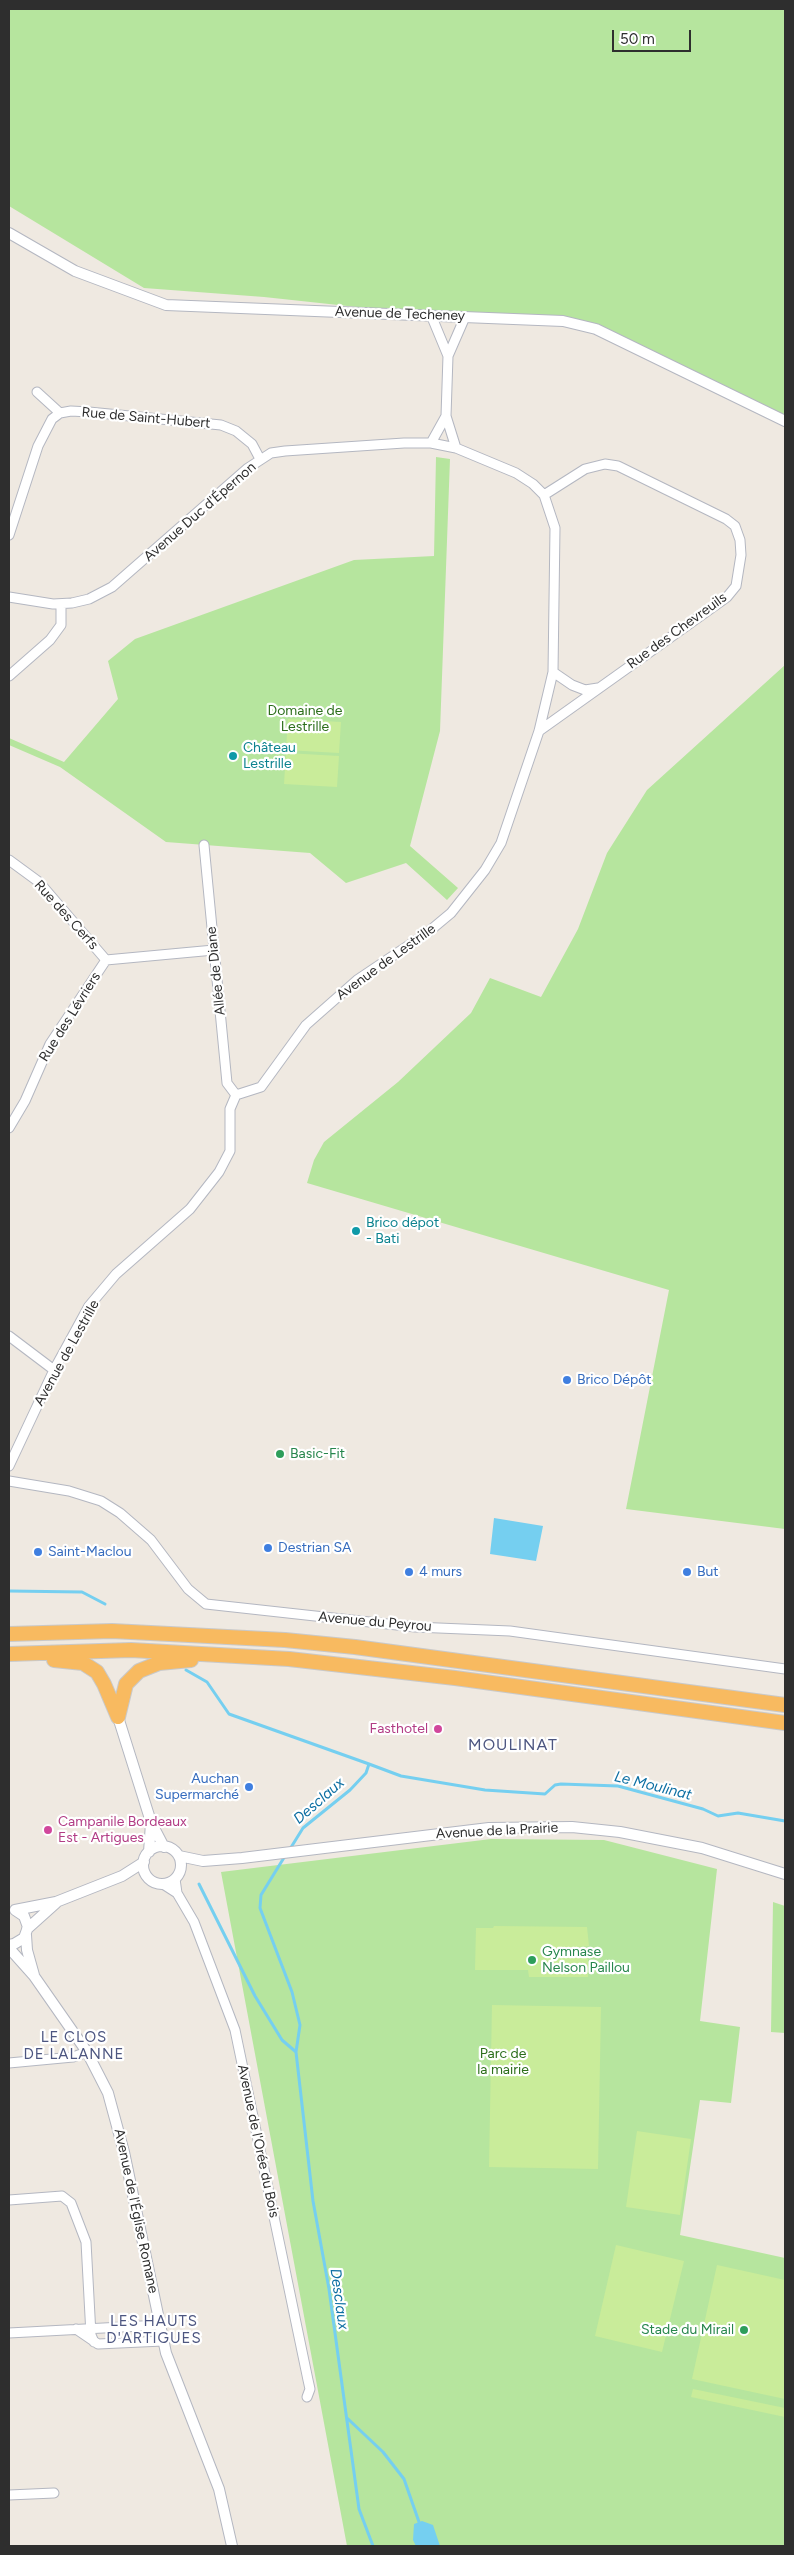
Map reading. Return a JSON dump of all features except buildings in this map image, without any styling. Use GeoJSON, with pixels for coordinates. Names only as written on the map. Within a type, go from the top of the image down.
{"type":"FeatureCollection","features":[{"type":"Feature","properties":{"kind":"highway"},"geometry":{"type":"LineString","coordinates":[[9,1626],[128,1624],[184,1627],[220,1636]]}},
{"type":"Feature","properties":{"kind":"highway"},"geometry":{"type":"LineString","coordinates":[[9,1634],[112,1631],[220,1636],[355,1647],[785,1705]]}},
{"type":"Feature","properties":{"kind":"highway"},"geometry":{"type":"LineString","coordinates":[[9,1654],[131,1650],[361,1666],[785,1723]]}},
{"type":"Feature","properties":{"kind":"highway"},"geometry":{"type":"LineString","coordinates":[[118,1717],[126,1684],[139,1671],[159,1663],[238,1656]]}},
{"type":"Feature","properties":{"kind":"highway"},"geometry":{"type":"LineString","coordinates":[[9,1663],[67,1660],[83,1662],[91,1666],[101,1678],[118,1717]]}},
{"type":"Feature","properties":{"kind":"street","name":"Avenue de Techeney"},"geometry":{"type":"LineString","coordinates":[[9,232],[75,271],[166,305],[563,321],[596,330],[785,421]]}},
{"type":"Feature","properties":{"kind":"street"},"geometry":{"type":"LineString","coordinates":[[431,315],[448,356]]}},
{"type":"Feature","properties":{"kind":"street"},"geometry":{"type":"LineString","coordinates":[[456,448],[446,416],[448,356],[465,317]]}},
{"type":"Feature","properties":{"kind":"street"},"geometry":{"type":"LineString","coordinates":[[9,535],[38,446],[52,420],[60,413],[37,392]]}},
{"type":"Feature","properties":{"kind":"street","name":"Rue de Saint-Hubert"},"geometry":{"type":"LineString","coordinates":[[60,413],[71,411],[89,412],[221,425],[242,435],[252,444],[260,459]]}},
{"type":"Feature","properties":{"kind":"street"},"geometry":{"type":"LineString","coordinates":[[446,416],[431,443],[456,448],[516,473],[544,495]]}},
{"type":"Feature","properties":{"kind":"street","name":"Avenue Duc d'Épernon"},"geometry":{"type":"LineString","coordinates":[[9,597],[61,604],[89,599],[112,587],[209,501],[260,459],[271,454],[285,451],[431,443]]}},
{"type":"Feature","properties":{"kind":"street","name":"Rue des Chevreuils"},"geometry":{"type":"LineString","coordinates":[[539,731],[727,597],[736,586],[739,574],[740,540],[735,526],[726,519],[618,466],[606,464],[585,469],[544,495]]}},
{"type":"Feature","properties":{"kind":"street","name":"Avenue de Lestrille"},"geometry":{"type":"LineString","coordinates":[[9,1466],[54,1370],[89,1306],[116,1274],[190,1209],[219,1172],[230,1151],[230,1109],[236,1095],[261,1087],[306,1025],[357,980],[427,932],[451,913],[466,896],[501,843],[539,731],[553,672],[556,528],[544,495]]}},
{"type":"Feature","properties":{"kind":"street"},"geometry":{"type":"LineString","coordinates":[[9,676],[50,640],[61,625],[61,604]]}},
{"type":"Feature","properties":{"kind":"street"},"geometry":{"type":"LineString","coordinates":[[553,672],[572,685],[584,690],[601,687]]}},
{"type":"Feature","properties":{"kind":"street","name":"Allée de Diane"},"geometry":{"type":"LineString","coordinates":[[204,845],[227,1083],[236,1095]]}},
{"type":"Feature","properties":{"kind":"street","name":"Rue des Cerfs"},"geometry":{"type":"LineString","coordinates":[[9,860],[39,882],[106,960],[214,950]]}},
{"type":"Feature","properties":{"kind":"street","name":"Rue des Lévriers"},"geometry":{"type":"LineString","coordinates":[[9,1128],[25,1101],[50,1044],[106,960]]}},
{"type":"Feature","properties":{"kind":"street"},"geometry":{"type":"LineString","coordinates":[[9,1336],[54,1370]]}},
{"type":"Feature","properties":{"kind":"street","name":"Avenue du Peyrou"},"geometry":{"type":"LineString","coordinates":[[9,1481],[69,1490],[101,1501],[120,1513],[151,1540],[188,1589],[206,1604],[415,1627],[510,1631],[785,1670]]}},
{"type":"Feature","properties":{"kind":"street"},"geometry":{"type":"LineString","coordinates":[[118,1717],[150,1822],[164,1847],[150,1852]]}},
{"type":"Feature","properties":{"kind":"street"},"geometry":{"type":"LineString","coordinates":[[10,1909],[56,1902],[122,1876],[144,1862],[150,1852],[150,1822]]}},
{"type":"Feature","properties":{"kind":"street","name":"Avenue de la Prairie"},"geometry":{"type":"LineString","coordinates":[[164,1847],[171,1848],[179,1856],[204,1861],[489,1828],[572,1827],[620,1832],[702,1848],[785,1874]]}},
{"type":"Feature","properties":{"kind":"street"},"geometry":{"type":"LineString","coordinates":[[144,1862],[148,1877],[177,1893],[179,1856]]}},
{"type":"Feature","properties":{"kind":"street","name":"Avenue de la Prairie"},"geometry":{"type":"LineString","coordinates":[[163,1884],[204,1861]]}},
{"type":"Feature","properties":{"kind":"street"},"geometry":{"type":"LineString","coordinates":[[122,1876],[148,1877]]}},
{"type":"Feature","properties":{"kind":"street","name":"Avenue de l'Orée du Bois"},"geometry":{"type":"LineString","coordinates":[[177,1893],[194,1922],[235,2030],[310,2389],[307,2397]]}},
{"type":"Feature","properties":{"kind":"street"},"geometry":{"type":"LineString","coordinates":[[9,1946],[20,1942],[56,1902]]}},
{"type":"Feature","properties":{"kind":"street"},"geometry":{"type":"LineString","coordinates":[[10,1909],[24,1916],[27,1932]]}},
{"type":"Feature","properties":{"kind":"street","name":"Avenue de l'Église Romane"},"geometry":{"type":"LineString","coordinates":[[27,1932],[27,1950],[34,1976]]}},
{"type":"Feature","properties":{"kind":"street","name":"Avenue de l'Église Romane"},"geometry":{"type":"LineString","coordinates":[[9,1946],[34,1976],[87,2052],[106,2086],[118,2122],[163,2341],[175,2378],[219,2489],[232,2546]]}},
{"type":"Feature","properties":{"kind":"street"},"geometry":{"type":"LineString","coordinates":[[9,2063],[73,2057],[87,2052]]}},
{"type":"Feature","properties":{"kind":"street"},"geometry":{"type":"LineString","coordinates":[[9,2200],[62,2196],[71,2203],[86,2242],[91,2335],[94,2342]]}},
{"type":"Feature","properties":{"kind":"street"},"geometry":{"type":"LineString","coordinates":[[9,2333],[160,2325]]}},
{"type":"Feature","properties":{"kind":"street"},"geometry":{"type":"LineString","coordinates":[[76,2329],[94,2342],[103,2344],[163,2341]]}},
{"type":"Feature","properties":{"kind":"street"},"geometry":{"type":"LineString","coordinates":[[9,2495],[54,2493]]}},
{"type":"Feature","properties":{"kind":"green space"},"geometry":{"type":"Polygon","coordinates":[[[9,9],[785,9],[785,421],[596,329],[563,321],[431,315],[264,297],[144,288],[9,206],[9,9]]]}},
{"type":"Feature","properties":{"kind":"green space","name":"Domaine de Lestrille"},"geometry":{"type":"Polygon","coordinates":[[[436,457],[450,459],[440,731],[410,846],[458,888],[447,900],[406,863],[346,883],[310,853],[166,842],[60,767],[9,745],[9,738],[64,762],[118,699],[108,661],[135,639],[354,560],[434,556],[436,457]]]}},
{"type":"Feature","properties":{"kind":"green space"},"geometry":{"type":"Polygon","coordinates":[[[785,665],[785,1529],[626,1509],[669,1290],[307,1183],[314,1160],[324,1142],[398,1082],[471,1013],[490,978],[541,997],[578,929],[607,853],[647,790],[785,665]]]}},
{"type":"Feature","properties":{"kind":"green space"},"geometry":{"type":"Polygon","coordinates":[[[288,719],[341,722],[339,753],[286,750],[288,719]]]}},
{"type":"Feature","properties":{"kind":"green space"},"geometry":{"type":"Polygon","coordinates":[[[286,753],[339,756],[337,787],[284,784],[286,753]]]}},
{"type":"Feature","properties":{"kind":"green space","name":"Parc de la mairie"},"geometry":{"type":"Polygon","coordinates":[[[491,1839],[604,1840],[717,1869],[700,2021],[740,2027],[731,2103],[700,2100],[680,2235],[785,2258],[785,2546],[347,2546],[221,1872],[491,1839]]]}},
{"type":"Feature","properties":{"kind":"green space"},"geometry":{"type":"Polygon","coordinates":[[[773,1902],[785,1906],[785,2033],[771,2032],[773,1902]]]}},
{"type":"Feature","properties":{"kind":"green space","name":"Gymnase Nelson Paillou"},"geometry":{"type":"Polygon","coordinates":[[[494,1926],[587,1927],[589,1946],[578,1947],[577,1950],[588,1951],[588,1977],[529,1977],[528,1970],[475,1970],[476,1928],[493,1928],[494,1926]]]}},
{"type":"Feature","properties":{"kind":"green space"},"geometry":{"type":"Polygon","coordinates":[[[492,2005],[601,2007],[598,2169],[489,2167],[492,2005]]]}},
{"type":"Feature","properties":{"kind":"green space"},"geometry":{"type":"Polygon","coordinates":[[[637,2131],[691,2139],[680,2215],[626,2207],[637,2131]]]}},
{"type":"Feature","properties":{"kind":"green space"},"geometry":{"type":"Polygon","coordinates":[[[616,2245],[684,2261],[662,2352],[595,2336],[616,2245]]]}},
{"type":"Feature","properties":{"kind":"green space","name":"Stade du Mirail"},"geometry":{"type":"Polygon","coordinates":[[[717,2265],[785,2280],[785,2399],[692,2379],[717,2265]]]}},
{"type":"Feature","properties":{"kind":"green space"},"geometry":{"type":"Polygon","coordinates":[[[693,2389],[785,2408],[785,2417],[691,2397],[693,2389]]]}},
{"type":"Feature","properties":{"kind":"water"},"geometry":{"type":"Polygon","coordinates":[[[494,1518],[543,1526],[536,1561],[490,1554],[494,1518]]]}},
{"type":"Feature","properties":{"kind":"water"},"geometry":{"type":"Polygon","coordinates":[[[422,2521],[433,2525],[440,2546],[416,2546],[413,2540],[414,2524],[422,2521]]]}},
{"type":"Feature","properties":{"kind":"waterway","name":"Desclaux"},"geometry":{"type":"LineString","coordinates":[[9,1591],[82,1592],[105,1604]]}},
{"type":"Feature","properties":{"kind":"waterway","name":"Desclaux"},"geometry":{"type":"LineString","coordinates":[[186,1670],[207,1682],[229,1714],[369,1764],[366,1773],[350,1790],[303,1828],[290,1849]]}},
{"type":"Feature","properties":{"kind":"waterway","name":"Le Moulinat"},"geometry":{"type":"LineString","coordinates":[[369,1764],[401,1776],[485,1790],[545,1794],[555,1785],[561,1784],[618,1786],[703,1809],[718,1816],[738,1813],[785,1821]]}},
{"type":"Feature","properties":{"kind":"waterway","name":"Desclaux"},"geometry":{"type":"LineString","coordinates":[[285,1856],[261,1895],[260,1908],[292,1992],[300,2025],[296,2052],[313,2201],[329,2289],[359,2509],[373,2546]]}},
{"type":"Feature","properties":{"kind":"waterway","name":"Desclaux"},"geometry":{"type":"LineString","coordinates":[[199,1884],[255,1996],[282,2040],[296,2052]]}},
{"type":"Feature","properties":{"kind":"waterway"},"geometry":{"type":"LineString","coordinates":[[347,2418],[383,2452],[404,2479],[419,2522]]}},
{"type":"Feature","properties":{"kind":"place","name":"Château Lestrille"},"geometry":{"type":"Point","coordinates":[233,756]}},
{"type":"Feature","properties":{"kind":"place","name":"Brico dépot - Bati"},"geometry":{"type":"Point","coordinates":[356,1231]}},
{"type":"Feature","properties":{"kind":"place","name":"Brico Dépôt"},"geometry":{"type":"Point","coordinates":[567,1380]}},
{"type":"Feature","properties":{"kind":"place","name":"Basic-Fit"},"geometry":{"type":"Point","coordinates":[280,1454]}},
{"type":"Feature","properties":{"kind":"place","name":"Destrian SA"},"geometry":{"type":"Point","coordinates":[268,1548]}},
{"type":"Feature","properties":{"kind":"place","name":"Saint-Maclou"},"geometry":{"type":"Point","coordinates":[38,1552]}},
{"type":"Feature","properties":{"kind":"place","name":"4 murs"},"geometry":{"type":"Point","coordinates":[409,1572]}},
{"type":"Feature","properties":{"kind":"place","name":"But"},"geometry":{"type":"Point","coordinates":[687,1572]}},
{"type":"Feature","properties":{"kind":"place","name":"Fasthotel"},"geometry":{"type":"Point","coordinates":[438,1729]}},
{"type":"Feature","properties":{"kind":"place","name":"Auchan Supermarché"},"geometry":{"type":"Point","coordinates":[249,1787]}},
{"type":"Feature","properties":{"kind":"place","name":"Campanile Bordeaux Est - Artigues"},"geometry":{"type":"Point","coordinates":[48,1830]}},
{"type":"Feature","properties":{"kind":"place","name":"Gymnase Nelson Paillou"},"geometry":{"type":"Point","coordinates":[532,1960]}},
{"type":"Feature","properties":{"kind":"place","name":"Stade du Mirail"},"geometry":{"type":"Point","coordinates":[744,2330]}},
{"type":"Feature","properties":{"kind":"district","name":"MOULINAT"},"geometry":{"type":"Point","coordinates":[513,1745]}},
{"type":"Feature","properties":{"kind":"district","name":"LE CLOS DE LALANNE"},"geometry":{"type":"Point","coordinates":[74,2046]}},
{"type":"Feature","properties":{"kind":"district","name":"LES HAUTS D'ARTIGUES"},"geometry":{"type":"Point","coordinates":[154,2330]}}]}
